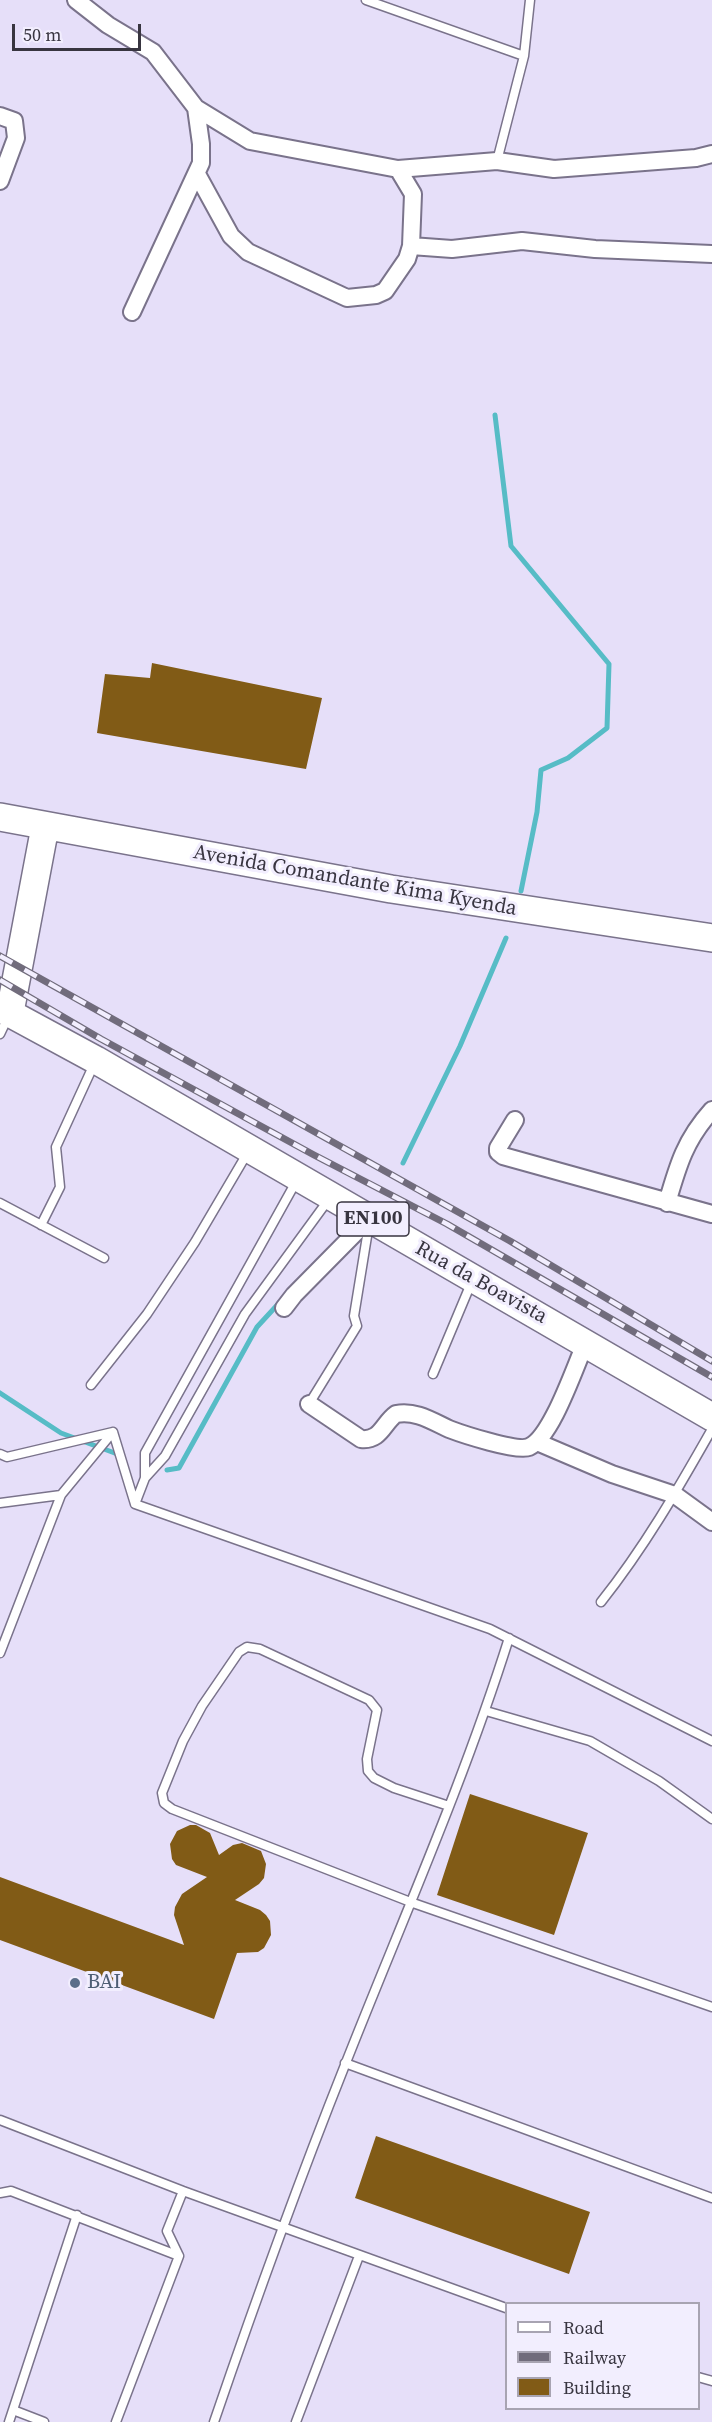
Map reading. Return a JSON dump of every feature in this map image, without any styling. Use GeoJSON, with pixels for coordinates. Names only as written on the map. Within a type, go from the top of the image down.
{"type":"FeatureCollection","features":[{"type":"Feature","properties":{"kind":"main road","name":"Avenida Comandante Kima Kyenda"},"geometry":{"type":"LineString","coordinates":[[1,817],[45,827],[391,889],[712,938]]}},
{"type":"Feature","properties":{"kind":"main road","name":"Rua da Boavista"},"geometry":{"type":"LineString","coordinates":[[45,827],[10,1020],[96,1060],[712,1417]]}},
{"type":"Feature","properties":{"kind":"street"},"geometry":{"type":"LineString","coordinates":[[76,0],[108,25],[153,52],[196,108],[250,141],[399,169],[497,161],[554,169],[696,158],[712,154]]}},
{"type":"Feature","properties":{"kind":"street"},"geometry":{"type":"LineString","coordinates":[[132,312],[201,163],[196,108]]}},
{"type":"Feature","properties":{"kind":"street"},"geometry":{"type":"LineString","coordinates":[[0,116],[14,121],[16,138],[0,181]]}},
{"type":"Feature","properties":{"kind":"street"},"geometry":{"type":"LineString","coordinates":[[197,174],[231,237],[248,252],[347,298],[376,296],[385,291],[407,259],[411,246],[413,194],[399,169]]}},
{"type":"Feature","properties":{"kind":"street"},"geometry":{"type":"LineString","coordinates":[[411,246],[452,249],[522,241],[595,249],[712,254]]}},
{"type":"Feature","properties":{"kind":"street"},"geometry":{"type":"LineString","coordinates":[[667,1203],[684,1148],[695,1129],[712,1110]]}},
{"type":"Feature","properties":{"kind":"street"},"geometry":{"type":"LineString","coordinates":[[515,1120],[498,1148],[501,1155],[712,1214]]}},
{"type":"Feature","properties":{"kind":"street"},"geometry":{"type":"LineString","coordinates":[[284,1308],[370,1218]]}},
{"type":"Feature","properties":{"kind":"street"},"geometry":{"type":"LineString","coordinates":[[309,1404],[361,1439],[369,1440],[375,1437],[396,1414],[411,1412],[466,1436],[526,1448],[537,1442],[549,1427],[586,1342]]}},
{"type":"Feature","properties":{"kind":"street"},"geometry":{"type":"LineString","coordinates":[[537,1442],[612,1474],[675,1495],[712,1522]]}},
{"type":"Feature","properties":{"kind":"lane"},"geometry":{"type":"LineString","coordinates":[[366,0],[524,56]]}},
{"type":"Feature","properties":{"kind":"lane"},"geometry":{"type":"LineString","coordinates":[[497,161],[524,56],[530,0]]}},
{"type":"Feature","properties":{"kind":"lane"},"geometry":{"type":"LineString","coordinates":[[41,1225],[60,1188],[56,1147],[96,1060]]}},
{"type":"Feature","properties":{"kind":"lane"},"geometry":{"type":"LineString","coordinates":[[91,1385],[147,1314],[195,1242],[250,1149]]}},
{"type":"Feature","properties":{"kind":"lane"},"geometry":{"type":"LineString","coordinates":[[135,1504],[145,1478],[145,1453],[299,1177]]}},
{"type":"Feature","properties":{"kind":"lane"},"geometry":{"type":"LineString","coordinates":[[145,1478],[165,1456],[245,1314],[331,1196]]}},
{"type":"Feature","properties":{"kind":"lane"},"geometry":{"type":"LineString","coordinates":[[0,1203],[104,1258]]}},
{"type":"Feature","properties":{"kind":"lane"},"geometry":{"type":"LineString","coordinates":[[309,1404],[357,1326],[354,1316],[370,1218]]}},
{"type":"Feature","properties":{"kind":"lane"},"geometry":{"type":"LineString","coordinates":[[433,1374],[473,1278]]}},
{"type":"Feature","properties":{"kind":"lane"},"geometry":{"type":"LineString","coordinates":[[601,1602],[635,1559],[675,1495],[712,1429]]}},
{"type":"Feature","properties":{"kind":"lane"},"geometry":{"type":"LineString","coordinates":[[113,1432],[135,1504]]}},
{"type":"Feature","properties":{"kind":"lane"},"geometry":{"type":"LineString","coordinates":[[0,1454],[7,1457],[113,1432]]}},
{"type":"Feature","properties":{"kind":"lane"},"geometry":{"type":"LineString","coordinates":[[0,1653],[61,1495],[113,1432]]}},
{"type":"Feature","properties":{"kind":"lane"},"geometry":{"type":"LineString","coordinates":[[0,1503],[61,1495]]}},
{"type":"Feature","properties":{"kind":"lane"},"geometry":{"type":"LineString","coordinates":[[135,1504],[490,1629],[712,1741]]}},
{"type":"Feature","properties":{"kind":"lane"},"geometry":{"type":"LineString","coordinates":[[0,1632],[10,1625]]}},
{"type":"Feature","properties":{"kind":"lane"},"geometry":{"type":"LineString","coordinates":[[214,2422],[281,2227],[345,2063],[413,1903],[486,1712],[509,1638]]}},
{"type":"Feature","properties":{"kind":"lane"},"geometry":{"type":"LineString","coordinates":[[449,1806],[394,1788],[374,1778],[368,1771],[367,1759],[377,1710],[369,1700],[260,1649],[247,1647],[239,1652],[202,1706],[183,1741],[162,1793],[164,1803],[172,1809],[413,1903],[712,2007]]}},
{"type":"Feature","properties":{"kind":"lane"},"geometry":{"type":"LineString","coordinates":[[486,1712],[590,1741],[659,1781],[712,1819]]}},
{"type":"Feature","properties":{"kind":"lane"},"geometry":{"type":"LineString","coordinates":[[345,2063],[712,2198]]}},
{"type":"Feature","properties":{"kind":"lane"},"geometry":{"type":"LineString","coordinates":[[0,2120],[358,2256],[505,2307]]}},
{"type":"Feature","properties":{"kind":"lane"},"geometry":{"type":"LineString","coordinates":[[0,2193],[11,2191],[179,2256]]}},
{"type":"Feature","properties":{"kind":"lane"},"geometry":{"type":"LineString","coordinates":[[116,2422],[179,2256],[167,2231],[183,2191]]}},
{"type":"Feature","properties":{"kind":"lane"},"geometry":{"type":"LineString","coordinates":[[9,2422],[77,2215]]}},
{"type":"Feature","properties":{"kind":"lane"},"geometry":{"type":"LineString","coordinates":[[296,2422],[358,2256]]}},
{"type":"Feature","properties":{"kind":"lane"},"geometry":{"type":"LineString","coordinates":[[13,2410],[44,2422]]}},
{"type":"Feature","properties":{"kind":"building"},"geometry":{"type":"Polygon","coordinates":[[[152,663],[322,698],[306,769],[97,733],[105,674],[150,678],[152,663]]]}},
{"type":"Feature","properties":{"kind":"building"},"geometry":{"type":"Polygon","coordinates":[[[470,1794],[588,1833],[554,1935],[437,1895],[470,1794]]]}},
{"type":"Feature","properties":{"kind":"building"},"geometry":{"type":"Polygon","coordinates":[[[190,1825],[196,1825],[210,1833],[219,1855],[233,1845],[242,1843],[261,1851],[266,1864],[264,1878],[259,1884],[235,1900],[260,1910],[266,1915],[270,1921],[271,1935],[264,1948],[258,1952],[237,1953],[214,2019],[0,1940],[0,1877],[184,1945],[174,1915],[175,1907],[182,1894],[207,1877],[176,1865],[172,1859],[170,1844],[177,1831],[190,1825]]]}},
{"type":"Feature","properties":{"kind":"building"},"geometry":{"type":"Polygon","coordinates":[[[376,2136],[590,2212],[569,2274],[355,2198],[376,2136]]]}},
{"type":"Feature","properties":{"kind":"waterway"},"geometry":{"type":"LineString","coordinates":[[495,415],[511,546],[609,664],[607,728],[568,758],[541,770],[537,812],[521,891]]}},
{"type":"Feature","properties":{"kind":"waterway"},"geometry":{"type":"LineString","coordinates":[[403,1163],[460,1046],[506,938]]}},
{"type":"Feature","properties":{"kind":"waterway"},"geometry":{"type":"LineString","coordinates":[[167,1470],[179,1468],[257,1327],[280,1302]]}},
{"type":"Feature","properties":{"kind":"waterway"},"geometry":{"type":"LineString","coordinates":[[0,1393],[61,1433],[120,1455]]}},
{"type":"Feature","properties":{"kind":"railway"},"geometry":{"type":"LineString","coordinates":[[0,956],[510,1241],[712,1361]]}},
{"type":"Feature","properties":{"kind":"railway"},"geometry":{"type":"LineString","coordinates":[[0,980],[101,1039],[314,1155],[447,1224],[712,1377]]}},
{"type":"Feature","properties":{"kind":"place","name":"BAI"},"geometry":{"type":"Point","coordinates":[75,1983]}}]}
